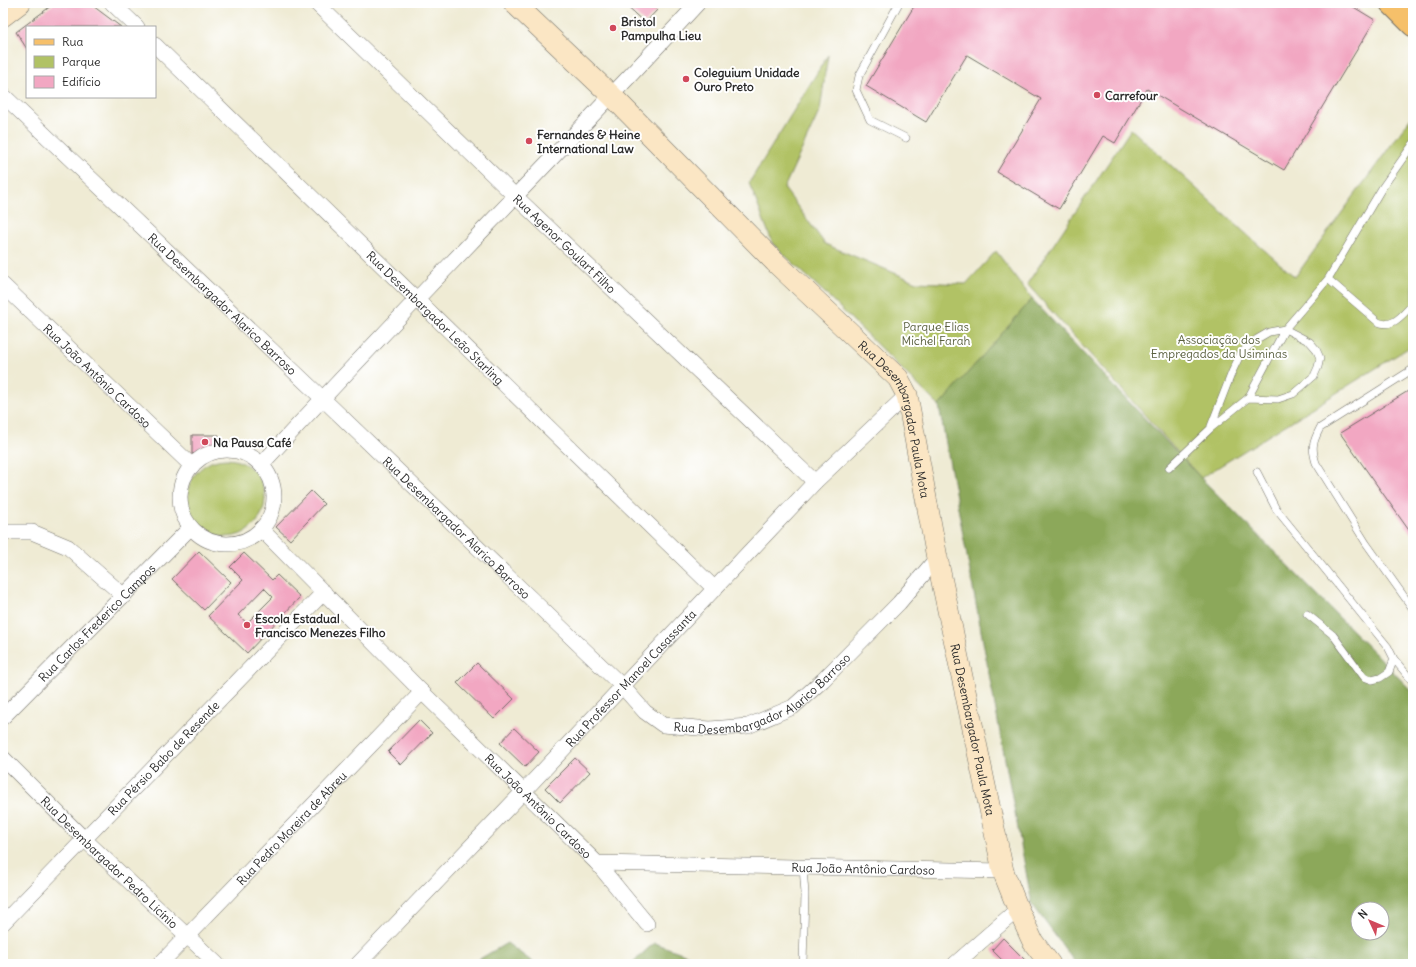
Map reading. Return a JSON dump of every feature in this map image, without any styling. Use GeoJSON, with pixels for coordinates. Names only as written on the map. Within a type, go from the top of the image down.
{"type":"FeatureCollection","features":[{"type":"Feature","properties":{"kind":"main road"},"geometry":{"type":"LineString","coordinates":[[1390,3],[1413,25]]}},
{"type":"Feature","properties":{"kind":"street"},"geometry":{"type":"LineString","coordinates":[[3,16],[20,3]]}},
{"type":"Feature","properties":{"kind":"street"},"geometry":{"type":"LineString","coordinates":[[112,3],[136,26]]}},
{"type":"Feature","properties":{"kind":"street","name":"Rua Agenor Goulart Filho"},"geometry":{"type":"LineString","coordinates":[[316,3],[515,196],[815,482]]}},
{"type":"Feature","properties":{"kind":"street","name":"Rua Desembargador Paula Mota"},"geometry":{"type":"LineString","coordinates":[[514,3],[612,96],[775,262],[898,378],[907,394],[937,558],[1003,871],[1018,909],[1034,942],[1050,964]]}},
{"type":"Feature","properties":{"kind":"street"},"geometry":{"type":"LineString","coordinates":[[261,465],[322,398],[612,96],[698,3]]}},
{"type":"Feature","properties":{"kind":"street","name":"Rua Desembargador Leão Starling"},"geometry":{"type":"LineString","coordinates":[[156,46],[716,589]]}},
{"type":"Feature","properties":{"kind":"street","name":"Rua Desembargador Alarico Barroso"},"geometry":{"type":"LineString","coordinates":[[3,95],[622,686],[645,712],[663,725],[710,729],[748,726],[793,707],[823,680],[899,603],[937,558]]}},
{"type":"Feature","properties":{"kind":"street","name":"Rua João Antônio Cardoso"},"geometry":{"type":"LineString","coordinates":[[3,285],[192,466]]}},
{"type":"Feature","properties":{"kind":"street","name":"Rua Professor Manoel Casassanta"},"geometry":{"type":"LineString","coordinates":[[358,964],[716,589],[815,482],[907,394]]}},
{"type":"Feature","properties":{"kind":"street"},"geometry":{"type":"LineString","coordinates":[[219,451],[234,451],[249,456],[261,465],[269,477],[273,490],[273,504],[269,518],[261,529],[248,539],[233,544],[217,544],[203,538],[190,528],[183,516],[180,503],[180,490],[184,477],[192,466],[204,456],[219,451]]}},
{"type":"Feature","properties":{"kind":"street","name":"Rua Carlos Frederico Campos"},"geometry":{"type":"LineString","coordinates":[[3,717],[190,528]]}},
{"type":"Feature","properties":{"kind":"street","name":"Rua João Antônio Cardoso"},"geometry":{"type":"LineString","coordinates":[[261,529],[422,692],[597,863],[1003,871]]}},
{"type":"Feature","properties":{"kind":"street"},"geometry":{"type":"LineString","coordinates":[[3,532],[32,532],[68,547],[124,596]]}},
{"type":"Feature","properties":{"kind":"street","name":"Rua Pérsio Babo de Resende"},"geometry":{"type":"LineString","coordinates":[[3,924],[324,592]]}},
{"type":"Feature","properties":{"kind":"street","name":"Rua Pedro Moreira de Abreu"},"geometry":{"type":"LineString","coordinates":[[160,964],[422,692]]}},
{"type":"Feature","properties":{"kind":"street","name":"Rua Desembargador Pedro Licínio"},"geometry":{"type":"LineString","coordinates":[[3,758],[84,839],[217,964]]}},
{"type":"Feature","properties":{"kind":"street"},"geometry":{"type":"LineString","coordinates":[[597,863],[647,924]]}},
{"type":"Feature","properties":{"kind":"street"},"geometry":{"type":"LineString","coordinates":[[955,964],[1018,909]]}},
{"type":"Feature","properties":{"kind":"lane"},"geometry":{"type":"LineString","coordinates":[[899,3],[859,76],[856,90],[870,120],[906,138]]}},
{"type":"Feature","properties":{"kind":"lane"},"geometry":{"type":"LineString","coordinates":[[1169,468],[1210,428],[1248,398],[1285,329],[1328,279],[1382,188],[1413,144]]}},
{"type":"Feature","properties":{"kind":"lane"},"geometry":{"type":"LineString","coordinates":[[1328,279],[1378,322],[1383,324],[1394,323],[1413,304]]}},
{"type":"Feature","properties":{"kind":"lane"},"geometry":{"type":"LineString","coordinates":[[1210,428],[1241,353],[1257,339],[1269,332],[1285,329],[1310,342],[1316,349],[1320,358],[1314,376],[1293,394],[1278,399],[1248,398]]}},
{"type":"Feature","properties":{"kind":"lane"},"geometry":{"type":"LineString","coordinates":[[1413,369],[1320,428],[1314,440],[1313,452],[1316,462],[1362,536],[1413,610]]}},
{"type":"Feature","properties":{"kind":"lane"},"geometry":{"type":"LineString","coordinates":[[1257,472],[1276,509],[1388,647],[1394,659],[1413,682]]}},
{"type":"Feature","properties":{"kind":"lane"},"geometry":{"type":"LineString","coordinates":[[1307,614],[1333,635],[1364,677],[1372,680],[1380,678],[1389,672],[1394,659]]}},
{"type":"Feature","properties":{"kind":"lane"},"geometry":{"type":"LineString","coordinates":[[803,867],[805,894],[804,963]]}},
{"type":"Feature","properties":{"kind":"green space","name":"Parque Elias Michel Farah"},"geometry":{"type":"Polygon","coordinates":[[[828,55],[820,110],[784,188],[825,244],[916,282],[966,284],[996,251],[1032,299],[939,406],[826,294],[773,244],[749,183],[828,55]]]}},
{"type":"Feature","properties":{"kind":"green space","name":"Associação dos Empregados da Usiminas"},"geometry":{"type":"Polygon","coordinates":[[[1413,115],[1413,345],[1201,478],[1027,284],[1131,129],[1295,277],[1413,115]]]}},
{"type":"Feature","properties":{"kind":"green space"},"geometry":{"type":"Polygon","coordinates":[[[1032,299],[1201,478],[1413,692],[1413,964],[1076,964],[1032,904],[939,406],[1032,299]]]}},
{"type":"Feature","properties":{"kind":"green space"},"geometry":{"type":"Polygon","coordinates":[[[226,459],[241,462],[254,470],[262,483],[265,498],[262,513],[254,526],[241,534],[226,537],[211,534],[198,526],[190,513],[187,498],[190,483],[198,470],[211,462],[226,459]]]}},
{"type":"Feature","properties":{"kind":"green space"},"geometry":{"type":"Polygon","coordinates":[[[507,943],[535,964],[471,964],[507,943]]]}},
{"type":"Feature","properties":{"kind":"green space"},"geometry":{"type":"Polygon","coordinates":[[[654,943],[713,964],[631,964],[654,943]]]}},
{"type":"Feature","properties":{"kind":"building"},"geometry":{"type":"Polygon","coordinates":[[[55,3],[89,3],[120,26],[26,26],[26,47],[16,32],[55,3]]]}},
{"type":"Feature","properties":{"kind":"building"},"geometry":{"type":"Polygon","coordinates":[[[628,3],[649,3],[657,10],[645,23],[625,5],[628,3]]]}},
{"type":"Feature","properties":{"kind":"building"},"geometry":{"type":"Polygon","coordinates":[[[916,3],[1347,3],[1375,20],[1284,170],[1147,89],[1115,143],[1103,136],[1059,209],[997,172],[1041,99],[967,55],[926,122],[866,86],[916,3]]]}},
{"type":"Feature","properties":{"kind":"building"},"geometry":{"type":"Polygon","coordinates":[[[1413,388],[1413,536],[1340,433],[1413,388]]]}},
{"type":"Feature","properties":{"kind":"building","name":"Na Pausa Café"},"geometry":{"type":"Polygon","coordinates":[[[192,435],[219,435],[217,449],[192,454],[192,435]]]}},
{"type":"Feature","properties":{"kind":"building"},"geometry":{"type":"Polygon","coordinates":[[[311,491],[324,504],[290,540],[276,527],[311,491]]]}},
{"type":"Feature","properties":{"kind":"building"},"geometry":{"type":"Polygon","coordinates":[[[199,551],[231,582],[204,610],[172,579],[199,551]]]}},
{"type":"Feature","properties":{"kind":"building"},"geometry":{"type":"Polygon","coordinates":[[[244,553],[272,580],[277,575],[300,597],[247,653],[208,616],[243,580],[230,567],[244,553]],[[264,588],[238,615],[247,623],[273,597],[264,588]]]}},
{"type":"Feature","properties":{"kind":"building"},"geometry":{"type":"Polygon","coordinates":[[[477,663],[514,699],[494,719],[457,683],[477,663]]]}},
{"type":"Feature","properties":{"kind":"building"},"geometry":{"type":"Polygon","coordinates":[[[419,720],[432,733],[401,765],[388,752],[419,720]]]}},
{"type":"Feature","properties":{"kind":"building"},"geometry":{"type":"Polygon","coordinates":[[[514,728],[539,752],[525,767],[500,743],[514,728]]]}},
{"type":"Feature","properties":{"kind":"building"},"geometry":{"type":"Polygon","coordinates":[[[575,758],[590,772],[560,803],[545,788],[575,758]]]}},
{"type":"Feature","properties":{"kind":"building"},"geometry":{"type":"Polygon","coordinates":[[[1003,938],[1028,963],[1006,964],[992,950],[1003,938]]]}},
{"type":"Feature","properties":{"kind":"place","name":"Bristol Pampulha Lieu"},"geometry":{"type":"Point","coordinates":[613,28]}},
{"type":"Feature","properties":{"kind":"place","name":"Coleguium Unidade Ouro Preto"},"geometry":{"type":"Point","coordinates":[686,79]}},
{"type":"Feature","properties":{"kind":"place","name":"Carrefour"},"geometry":{"type":"Point","coordinates":[1097,95]}},
{"type":"Feature","properties":{"kind":"place","name":"Fernandes & Heine International Law"},"geometry":{"type":"Point","coordinates":[529,141]}},
{"type":"Feature","properties":{"kind":"place","name":"Na Pausa Café"},"geometry":{"type":"Point","coordinates":[205,442]}},
{"type":"Feature","properties":{"kind":"place","name":"Escola Estadual Francisco Menezes Filho"},"geometry":{"type":"Point","coordinates":[247,625]}}]}
